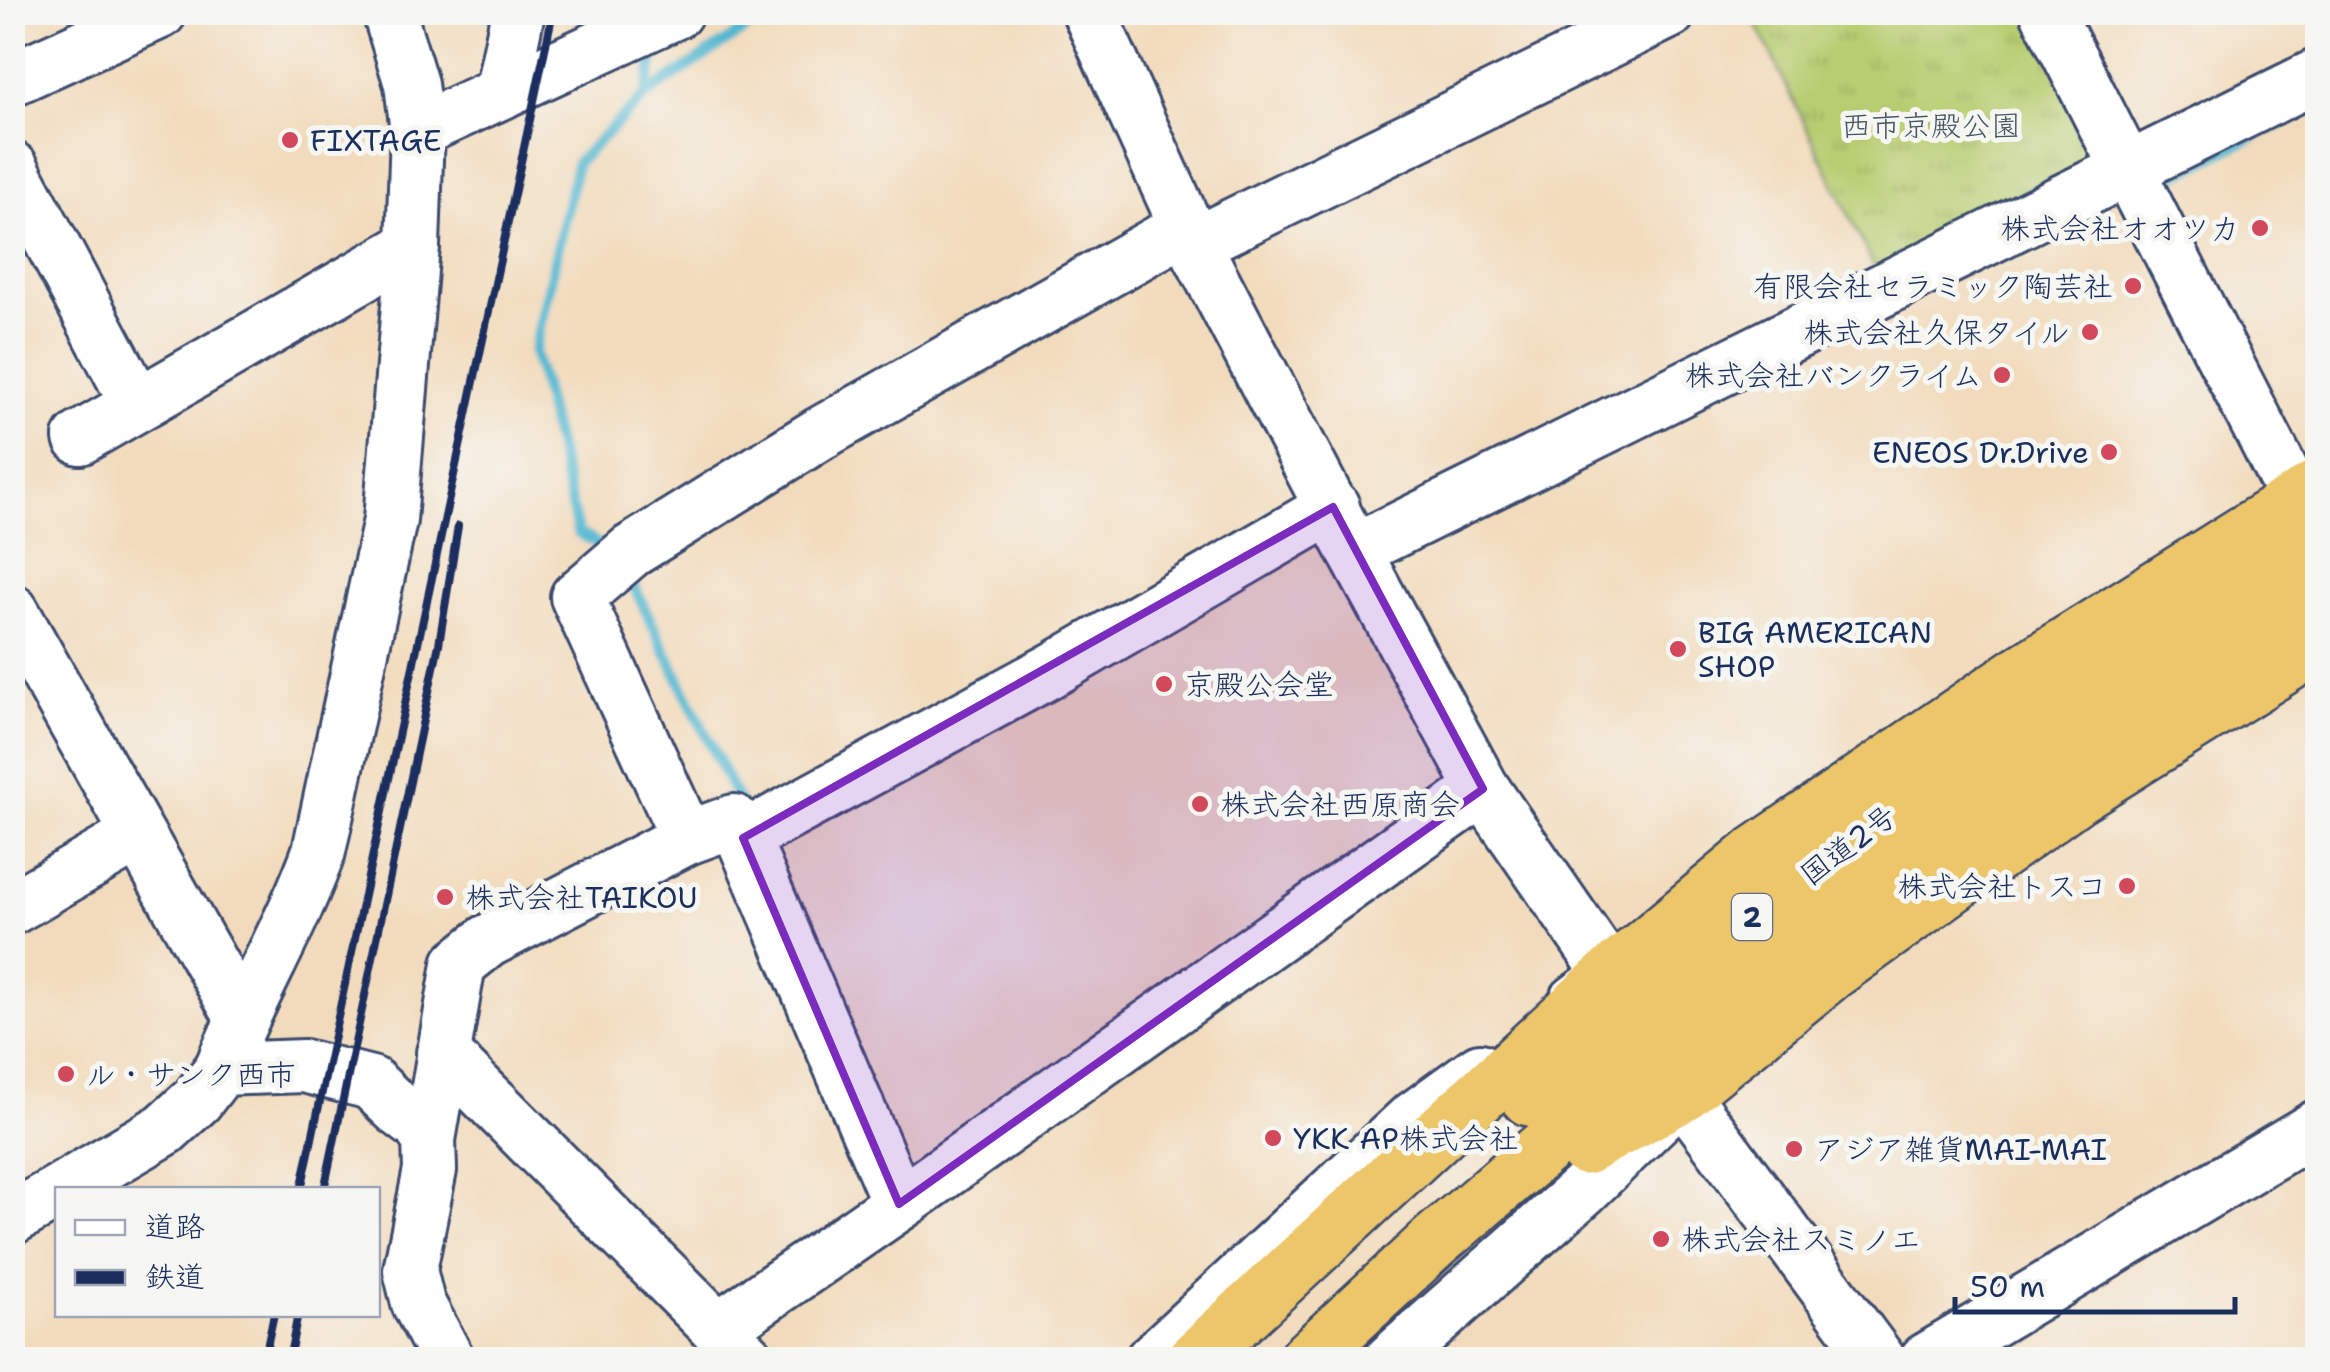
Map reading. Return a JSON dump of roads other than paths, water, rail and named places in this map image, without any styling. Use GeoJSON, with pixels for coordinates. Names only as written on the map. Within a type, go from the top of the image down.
{"type":"FeatureCollection","features":[{"type":"Feature","properties":{"kind":"highway"},"geometry":{"type":"LineString","coordinates":[[1194,1360],[1611,976],[1757,853],[2018,674],[2310,509]]}},
{"type":"Feature","properties":{"kind":"highway","name":"国道2号"},"geometry":{"type":"LineString","coordinates":[[1236,1360],[1561,1070],[1790,888],[1906,801],[2037,711],[2194,613],[2310,509]]}},
{"type":"Feature","properties":{"kind":"highway","name":"国道2号"},"geometry":{"type":"LineString","coordinates":[[1306,1360],[1434,1242],[1600,1100],[1803,941],[1940,838],[2064,754],[2318,599]]}},
{"type":"Feature","properties":{"kind":"highway"},"geometry":{"type":"LineString","coordinates":[[1434,1242],[1608,1133],[1682,1094],[1830,973],[2078,795],[2318,646]]}},
{"type":"Feature","properties":{"kind":"street"},"geometry":{"type":"LineString","coordinates":[[12,79],[160,12]]}},
{"type":"Feature","properties":{"kind":"street"},"geometry":{"type":"LineString","coordinates":[[65,1187],[165,1129],[197,1100],[221,1069],[319,851],[390,520],[412,246],[416,131],[410,84],[389,12]]}},
{"type":"Feature","properties":{"kind":"street"},"geometry":{"type":"LineString","coordinates":[[501,93],[518,12]]}},
{"type":"Feature","properties":{"kind":"street"},"geometry":{"type":"LineString","coordinates":[[1090,12],[1190,235],[1483,790],[1611,976],[1411,1120],[1152,1360]]}},
{"type":"Feature","properties":{"kind":"street"},"geometry":{"type":"LineString","coordinates":[[687,838],[577,596],[622,559],[821,433],[1190,235],[1669,12]]}},
{"type":"Feature","properties":{"kind":"street"},"geometry":{"type":"LineString","coordinates":[[2047,12],[2126,170],[2310,509]]}},
{"type":"Feature","properties":{"kind":"street"},"geometry":{"type":"LineString","coordinates":[[416,131],[501,93],[636,24]]}},
{"type":"Feature","properties":{"kind":"street"},"geometry":{"type":"LineString","coordinates":[[751,834],[1056,668],[1343,529],[2126,170],[2318,75]]}},
{"type":"Feature","properties":{"kind":"street"},"geometry":{"type":"LineString","coordinates":[[12,168],[137,404]]}},
{"type":"Feature","properties":{"kind":"street"},"geometry":{"type":"LineString","coordinates":[[80,438],[412,246]]}},
{"type":"Feature","properties":{"kind":"street"},"geometry":{"type":"LineString","coordinates":[[12,611],[242,1018]]}},
{"type":"Feature","properties":{"kind":"street"},"geometry":{"type":"LineString","coordinates":[[444,1053],[734,1344],[909,1197],[1483,790]]}},
{"type":"Feature","properties":{"kind":"street"},"geometry":{"type":"LineString","coordinates":[[448,1360],[418,1303],[410,1270],[430,1170],[429,1140],[459,964],[488,940],[687,838],[734,821],[751,834],[909,1197]]}},
{"type":"Feature","properties":{"kind":"street"},"geometry":{"type":"LineString","coordinates":[[12,908],[138,835]]}},
{"type":"Feature","properties":{"kind":"street"},"geometry":{"type":"LineString","coordinates":[[221,1069],[304,1066],[371,1083],[420,1125],[429,1140]]}},
{"type":"Feature","properties":{"kind":"street"},"geometry":{"type":"LineString","coordinates":[[1391,1360],[1582,1190],[1682,1094],[1893,1358],[2318,1126]]}},
{"type":"Feature","properties":{"kind":"street"},"geometry":{"type":"LineString","coordinates":[[32,1206],[55,1193]]}},
{"type":"Feature","properties":{"kind":"waterway"},"geometry":{"type":"LineString","coordinates":[[611,551],[578,533],[534,351],[577,162],[646,95],[771,12]]}},
{"type":"Feature","properties":{"kind":"waterway"},"geometry":{"type":"LineString","coordinates":[[646,95],[658,36]]}},
{"type":"Feature","properties":{"kind":"waterway"},"geometry":{"type":"LineString","coordinates":[[2173,176],[2318,105]]}},
{"type":"Feature","properties":{"kind":"waterway"},"geometry":{"type":"LineString","coordinates":[[628,574],[740,805]]}},
{"type":"Feature","properties":{"kind":"railway"},"geometry":{"type":"LineString","coordinates":[[302,1187],[553,12]]}},
{"type":"Feature","properties":{"kind":"railway"},"geometry":{"type":"LineString","coordinates":[[325,1187],[439,644],[458,526]]}},
{"type":"Feature","properties":{"kind":"railway"},"geometry":{"type":"LineString","coordinates":[[264,1360],[273,1317]]}},
{"type":"Feature","properties":{"kind":"railway"},"geometry":{"type":"LineString","coordinates":[[289,1360],[297,1317]]}},
{"type":"Feature","properties":{"kind":"place","name":"FIXTAGE"},"geometry":{"type":"Point","coordinates":[290,140]}},
{"type":"Feature","properties":{"kind":"place","name":"株式会社オオツカ"},"geometry":{"type":"Point","coordinates":[2260,228]}},
{"type":"Feature","properties":{"kind":"place","name":"有限会社セラミック陶芸社"},"geometry":{"type":"Point","coordinates":[2133,286]}},
{"type":"Feature","properties":{"kind":"place","name":"株式会社久保タイル"},"geometry":{"type":"Point","coordinates":[2090,332]}},
{"type":"Feature","properties":{"kind":"place","name":"株式会社バンクライム"},"geometry":{"type":"Point","coordinates":[2002,375]}},
{"type":"Feature","properties":{"kind":"place","name":"ENEOS Dr.Drive"},"geometry":{"type":"Point","coordinates":[2109,452]}},
{"type":"Feature","properties":{"kind":"place","name":"BIG AMERICAN SHOP"},"geometry":{"type":"Point","coordinates":[1678,649]}},
{"type":"Feature","properties":{"kind":"place","name":"京殿公会堂"},"geometry":{"type":"Point","coordinates":[1164,684]}},
{"type":"Feature","properties":{"kind":"place","name":"株式会社西原商会"},"geometry":{"type":"Point","coordinates":[1200,804]}},
{"type":"Feature","properties":{"kind":"place","name":"株式会社トスコ"},"geometry":{"type":"Point","coordinates":[2127,886]}},
{"type":"Feature","properties":{"kind":"place","name":"株式会社TAIKOU"},"geometry":{"type":"Point","coordinates":[445,897]}},
{"type":"Feature","properties":{"kind":"place","name":"ル・サンク西市"},"geometry":{"type":"Point","coordinates":[66,1074]}},
{"type":"Feature","properties":{"kind":"place","name":"YKK AP株式会社"},"geometry":{"type":"Point","coordinates":[1273,1138]}},
{"type":"Feature","properties":{"kind":"place","name":"アジア雑貨MAI-MAI"},"geometry":{"type":"Point","coordinates":[1794,1149]}},
{"type":"Feature","properties":{"kind":"place","name":"株式会社スミノエ"},"geometry":{"type":"Point","coordinates":[1661,1239]}},
{"type":"Feature","properties":{"kind":"park label","name":"西市京殿公園"},"geometry":{"type":"Point","coordinates":[1931,125]}}]}
